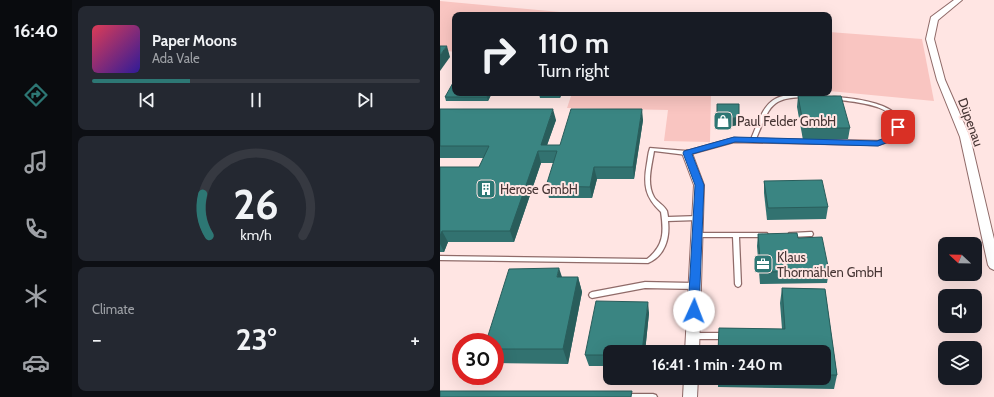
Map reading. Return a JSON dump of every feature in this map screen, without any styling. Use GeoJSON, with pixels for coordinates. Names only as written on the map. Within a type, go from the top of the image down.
{"type":"FeatureCollection","features":[{"type":"Feature","properties":{"kind":"street","name":"Düpenau"},"geometry":{"type":"LineString","coordinates":[[958,0],[934,19],[930,39],[941,80],[965,137],[994,265]]}},
{"type":"Feature","properties":{"kind":"street"},"geometry":{"type":"LineString","coordinates":[[687,153],[699,185],[692,345]]}},
{"type":"Feature","properties":{"kind":"street"},"geometry":{"type":"LineString","coordinates":[[690,397],[691,385]]}},
{"type":"Feature","properties":{"kind":"lane"},"geometry":{"type":"LineString","coordinates":[[753,140],[767,109],[774,100],[786,96],[818,96]]}},
{"type":"Feature","properties":{"kind":"lane"},"geometry":{"type":"LineString","coordinates":[[440,258],[648,261],[658,255],[664,243],[667,226],[664,211],[654,203],[647,183],[652,149],[687,153],[734,140],[878,143],[888,140],[896,134],[898,127],[895,119],[884,108],[867,102],[830,97]]}},
{"type":"Feature","properties":{"kind":"lane"},"geometry":{"type":"LineString","coordinates":[[666,219],[698,218]]}},
{"type":"Feature","properties":{"kind":"lane"},"geometry":{"type":"LineString","coordinates":[[781,235],[810,234]]}},
{"type":"Feature","properties":{"kind":"lane"},"geometry":{"type":"LineString","coordinates":[[697,235],[773,235]]}},
{"type":"Feature","properties":{"kind":"lane"},"geometry":{"type":"LineString","coordinates":[[736,235],[738,284]]}},
{"type":"Feature","properties":{"kind":"lane"},"geometry":{"type":"LineString","coordinates":[[592,295],[644,285],[695,286]]}},
{"type":"Feature","properties":{"kind":"lane"},"geometry":{"type":"LineString","coordinates":[[693,336],[732,336]]}},
{"type":"Feature","properties":{"kind":"lane"},"geometry":{"type":"LineString","coordinates":[[622,397],[653,397]]}},
{"type":"Feature","properties":{"kind":"shaded area"},"geometry":{"type":"Polygon","coordinates":[[[440,1],[560,12],[452,12],[452,52],[440,50],[440,1]]]}},
{"type":"Feature","properties":{"kind":"shaded area"},"geometry":{"type":"Polygon","coordinates":[[[832,32],[922,39],[934,101],[832,91],[832,32]]]}},
{"type":"Feature","properties":{"kind":"shaded area"},"geometry":{"type":"Polygon","coordinates":[[[571,96],[711,96],[710,142],[664,141],[668,110],[567,108],[571,96]]]}},
{"type":"Feature","properties":{"kind":"building"},"geometry":{"type":"Polygon","coordinates":[[[440,46],[447,46],[440,55],[440,46]]]}},
{"type":"Feature","properties":{"kind":"building"},"geometry":{"type":"Polygon","coordinates":[[[452,85],[452,96],[488,96],[487,97],[445,97],[452,85]]]}},
{"type":"Feature","properties":{"kind":"building"},"geometry":{"type":"Polygon","coordinates":[[[798,96],[841,96],[850,128],[804,128],[798,96]]]}},
{"type":"Feature","properties":{"kind":"building"},"geometry":{"type":"Polygon","coordinates":[[[717,104],[739,104],[739,117],[717,121],[717,104]]]}},
{"type":"Feature","properties":{"kind":"building","name":"Herose GmbH"},"geometry":{"type":"Polygon","coordinates":[[[440,109],[553,109],[541,145],[560,145],[571,109],[642,109],[633,167],[594,167],[590,187],[546,186],[557,151],[538,151],[510,231],[442,231],[440,236],[440,167],[479,167],[489,146],[440,146],[440,109]]]}},
{"type":"Feature","properties":{"kind":"building"},"geometry":{"type":"Polygon","coordinates":[[[822,180],[828,207],[768,208],[764,181],[822,180]]]}},
{"type":"Feature","properties":{"kind":"building"},"geometry":{"type":"Polygon","coordinates":[[[797,233],[798,238],[822,237],[829,271],[761,272],[758,234],[797,233]]]}},
{"type":"Feature","properties":{"kind":"building"},"geometry":{"type":"Polygon","coordinates":[[[559,268],[557,277],[578,277],[563,349],[504,349],[504,333],[489,333],[509,269],[559,268]]]}},
{"type":"Feature","properties":{"kind":"building"},"geometry":{"type":"Polygon","coordinates":[[[782,288],[825,289],[837,375],[831,375],[831,345],[718,345],[719,328],[785,329],[782,288]]]}},
{"type":"Feature","properties":{"kind":"building"},"geometry":{"type":"Polygon","coordinates":[[[596,301],[648,302],[643,345],[603,345],[603,355],[585,355],[596,301]]]}},
{"type":"Feature","properties":{"kind":"building"},"geometry":{"type":"Polygon","coordinates":[[[440,391],[632,391],[631,397],[440,397],[440,391]]]}},
{"type":"Feature","properties":{"kind":"place","name":"Paul Felder GmbH"},"geometry":{"type":"Point","coordinates":[723,121]}},
{"type":"Feature","properties":{"kind":"place","name":"Herose GmbH"},"geometry":{"type":"Point","coordinates":[486,189]}},
{"type":"Feature","properties":{"kind":"place","name":"Klaus Thormählen GmbH"},"geometry":{"type":"Point","coordinates":[763,264]}},
{"type":"Feature","properties":{"kind":"route"},"geometry":{"type":"LineString","coordinates":[[694,311],[699,185],[687,153],[734,140],[878,143],[894,137],[898,127]]}}]}
